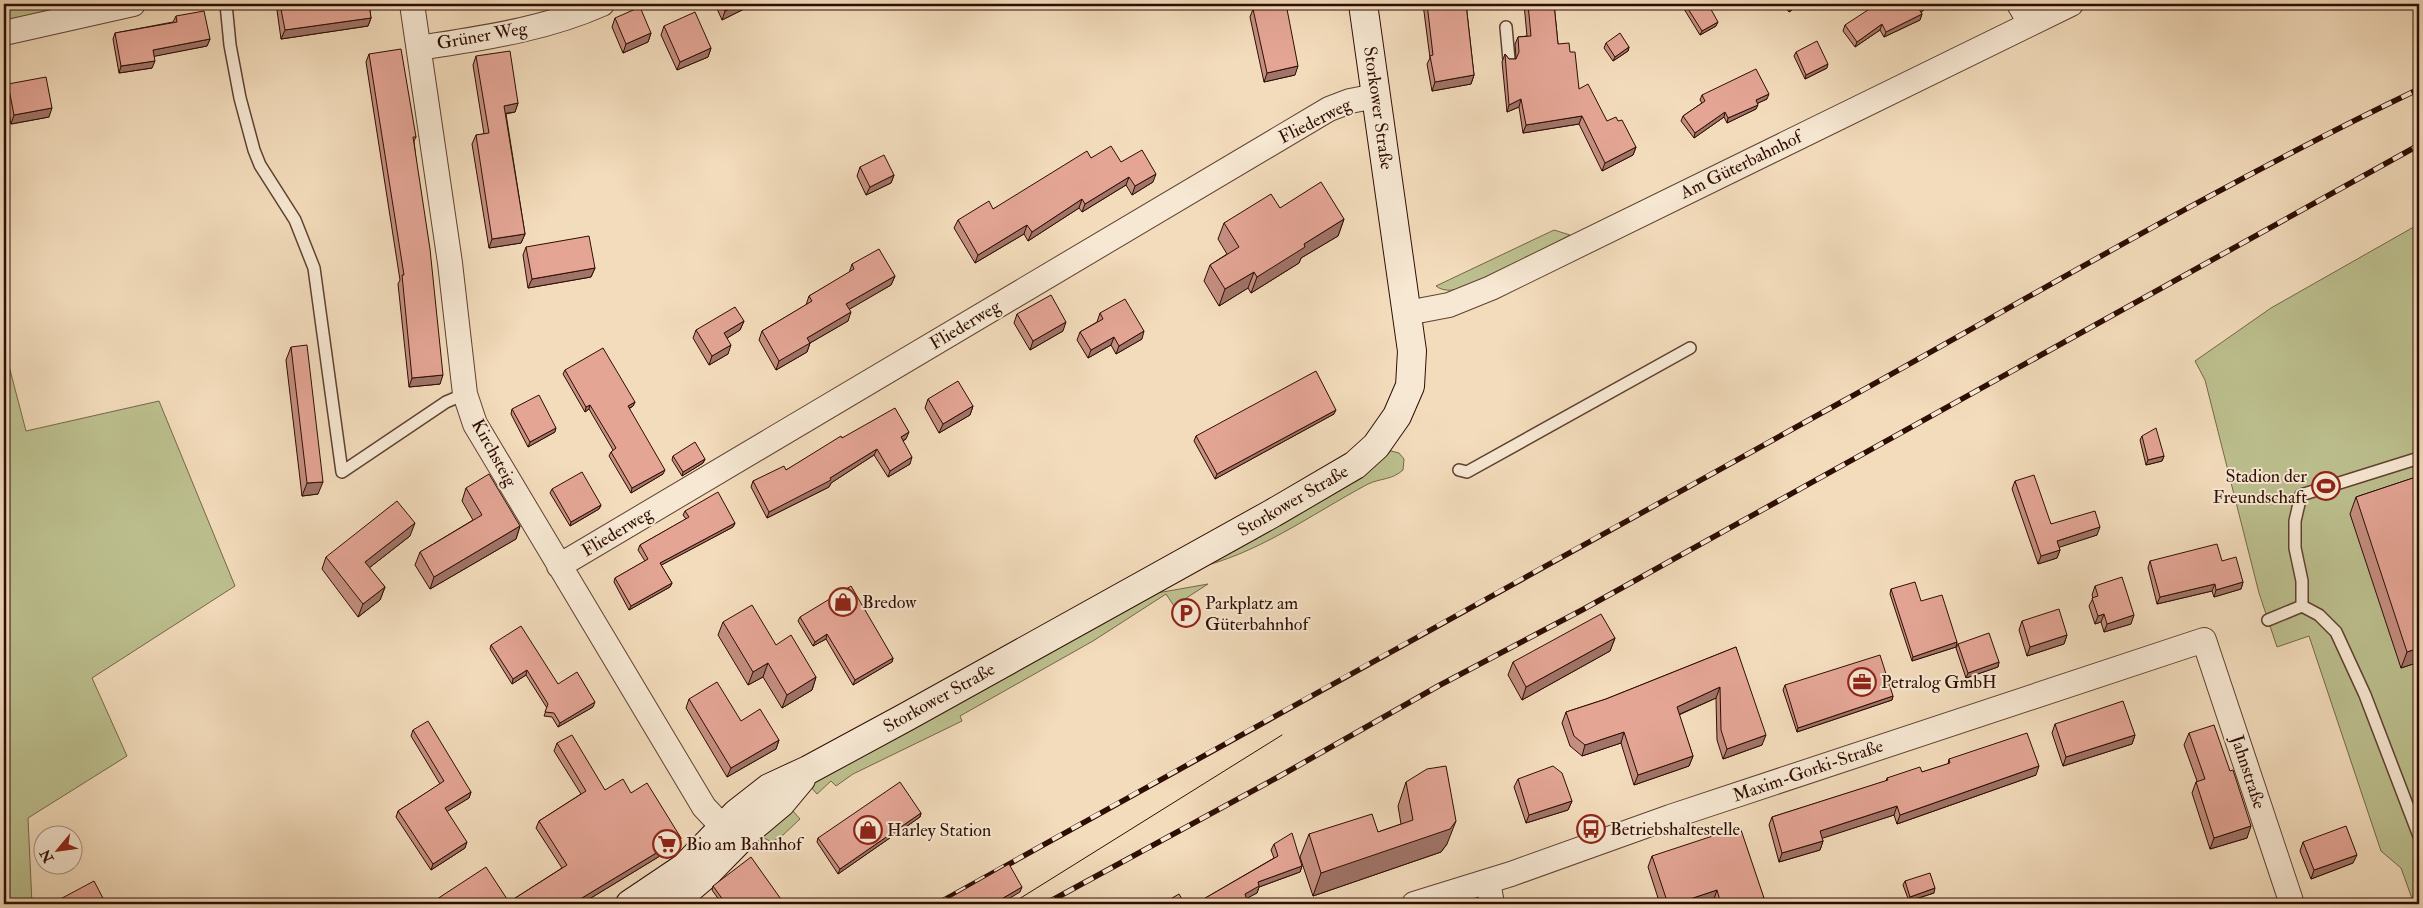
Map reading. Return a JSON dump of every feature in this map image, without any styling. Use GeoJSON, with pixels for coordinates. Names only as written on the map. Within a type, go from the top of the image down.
{"type":"FeatureCollection","features":[{"type":"Feature","properties":{"kind":"main road","name":"Storkower Straße"},"geometry":{"type":"LineString","coordinates":[[666,904],[692,888],[730,835],[769,788],[808,770],[1273,513],[1354,465],[1376,446],[1393,422],[1410,386],[1412,351],[1363,4]]}},
{"type":"Feature","properties":{"kind":"main road","name":"Storkower Straße"},"geometry":{"type":"LineString","coordinates":[[630,904],[730,835]]}},
{"type":"Feature","properties":{"kind":"street"},"geometry":{"type":"LineString","coordinates":[[4,33],[133,4]]}},
{"type":"Feature","properties":{"kind":"street","name":"Kirchsteig"},"geometry":{"type":"LineString","coordinates":[[412,4],[450,263],[465,394],[475,424],[704,807],[730,835]]}},
{"type":"Feature","properties":{"kind":"street","name":"Grüner Weg"},"geometry":{"type":"LineString","coordinates":[[419,48],[494,36],[550,23],[602,4]]}},
{"type":"Feature","properties":{"kind":"street","name":"Am Güterbahnhof"},"geometry":{"type":"LineString","coordinates":[[1407,312],[1449,306],[1491,288],[2025,14],[2070,4]]}},
{"type":"Feature","properties":{"kind":"street","name":"Fliederweg"},"geometry":{"type":"LineString","coordinates":[[559,566],[1329,109],[1350,100],[1376,96]]}},
{"type":"Feature","properties":{"kind":"street","name":"Maxim-Gorki-Straße"},"geometry":{"type":"LineString","coordinates":[[1414,904],[1488,881],[1889,743],[2204,640]]}},
{"type":"Feature","properties":{"kind":"street","name":"Jahnstraße"},"geometry":{"type":"LineString","coordinates":[[2204,640],[2292,904]]}},
{"type":"Feature","properties":{"kind":"street"},"geometry":{"type":"LineString","coordinates":[[1488,881],[1492,904]]}},
{"type":"Feature","properties":{"kind":"lane"},"geometry":{"type":"LineString","coordinates":[[226,4],[230,45],[240,98],[254,150],[260,164],[295,220],[314,268],[342,472],[446,402],[465,394]]}},
{"type":"Feature","properties":{"kind":"lane"},"geometry":{"type":"LineString","coordinates":[[1506,27],[1509,60]]}},
{"type":"Feature","properties":{"kind":"lane"},"geometry":{"type":"LineString","coordinates":[[1459,470],[1467,472],[1690,348]]}},
{"type":"Feature","properties":{"kind":"lane"},"geometry":{"type":"LineString","coordinates":[[2302,606],[2302,581],[2294,548],[2295,520],[2301,495],[2419,458]]}},
{"type":"Feature","properties":{"kind":"lane"},"geometry":{"type":"LineString","coordinates":[[2268,620],[2302,606]]}},
{"type":"Feature","properties":{"kind":"lane"},"geometry":{"type":"LineString","coordinates":[[2302,606],[2319,615],[2336,632],[2365,695],[2419,836]]}},
{"type":"Feature","properties":{"kind":"green space"},"geometry":{"type":"Polygon","coordinates":[[[4,4],[76,4],[4,23],[4,4]]]}},
{"type":"Feature","properties":{"kind":"green space","name":"Stadion der Freundschaft"},"geometry":{"type":"Polygon","coordinates":[[[2419,224],[2419,904],[2414,904],[2401,868],[2381,851],[2309,636],[2277,647],[2259,593],[2205,380],[2195,361],[2271,308],[2419,224]]]}},
{"type":"Feature","properties":{"kind":"green space"},"geometry":{"type":"Polygon","coordinates":[[[1554,230],[1570,235],[1473,284],[1450,290],[1441,289],[1436,286],[1554,230]]]}},
{"type":"Feature","properties":{"kind":"green space"},"geometry":{"type":"Polygon","coordinates":[[[4,347],[26,431],[159,401],[235,586],[92,678],[127,756],[28,818],[32,904],[4,904],[4,347]]]}},
{"type":"Feature","properties":{"kind":"green space"},"geometry":{"type":"Polygon","coordinates":[[[1391,451],[1399,453],[1404,459],[1403,470],[1399,473],[1368,484],[1261,544],[1216,563],[1192,569],[1391,451]]]}},
{"type":"Feature","properties":{"kind":"green space"},"geometry":{"type":"Polygon","coordinates":[[[1208,584],[1174,606],[1166,594],[1093,641],[960,716],[962,721],[853,774],[836,786],[831,781],[817,794],[810,786],[821,776],[1157,593],[1208,584]]]}},
{"type":"Feature","properties":{"kind":"green space"},"geometry":{"type":"Polygon","coordinates":[[[793,811],[800,819],[783,835],[772,842],[762,837],[793,811]]]}},
{"type":"Feature","properties":{"kind":"building"},"geometry":{"type":"Polygon","coordinates":[[[280,4],[369,4],[371,18],[285,30],[280,4]]]}},
{"type":"Feature","properties":{"kind":"building"},"geometry":{"type":"Polygon","coordinates":[[[722,4],[741,4],[725,11],[722,4]]]}},
{"type":"Feature","properties":{"kind":"building"},"geometry":{"type":"Polygon","coordinates":[[[1272,4],[1286,4],[1298,66],[1267,73],[1253,9],[1272,4]]]}},
{"type":"Feature","properties":{"kind":"building"},"geometry":{"type":"Polygon","coordinates":[[[1427,4],[1466,4],[1474,75],[1435,82],[1430,56],[1433,55],[1427,4]]]}},
{"type":"Feature","properties":{"kind":"building"},"geometry":{"type":"Polygon","coordinates":[[[1528,4],[1554,4],[1558,44],[1569,43],[1570,52],[1575,52],[1579,89],[1588,84],[1607,121],[1616,117],[1618,121],[1622,120],[1636,147],[1605,163],[1582,116],[1526,125],[1521,99],[1509,105],[1505,54],[1509,59],[1516,59],[1519,52],[1518,37],[1531,36],[1528,4]]]}},
{"type":"Feature","properties":{"kind":"building"},"geometry":{"type":"Polygon","coordinates":[[[1685,4],[1708,4],[1718,22],[1702,31],[1685,4]]]}},
{"type":"Feature","properties":{"kind":"building"},"geometry":{"type":"Polygon","coordinates":[[[1788,4],[1797,4],[1791,8],[1788,4]]]}},
{"type":"Feature","properties":{"kind":"building"},"geometry":{"type":"Polygon","coordinates":[[[1877,4],[1926,4],[1919,9],[1922,14],[1886,32],[1882,24],[1857,42],[1845,25],[1877,4]]]}},
{"type":"Feature","properties":{"kind":"building"},"geometry":{"type":"Polygon","coordinates":[[[640,7],[651,33],[626,44],[615,18],[640,7]]]}},
{"type":"Feature","properties":{"kind":"building"},"geometry":{"type":"Polygon","coordinates":[[[204,11],[210,39],[153,50],[155,61],[121,66],[115,33],[177,22],[176,16],[204,11]]]}},
{"type":"Feature","properties":{"kind":"building"},"geometry":{"type":"Polygon","coordinates":[[[695,12],[711,48],[680,62],[664,26],[695,12]]]}},
{"type":"Feature","properties":{"kind":"building"},"geometry":{"type":"Polygon","coordinates":[[[1620,33],[1629,47],[1615,57],[1606,43],[1620,33]]]}},
{"type":"Feature","properties":{"kind":"building"},"geometry":{"type":"Polygon","coordinates":[[[1817,41],[1828,64],[1806,75],[1796,52],[1817,41]]]}},
{"type":"Feature","properties":{"kind":"building"},"geometry":{"type":"Polygon","coordinates":[[[401,49],[416,137],[413,137],[430,249],[443,375],[412,378],[402,275],[404,275],[369,54],[401,49]]]}},
{"type":"Feature","properties":{"kind":"building"},"geometry":{"type":"Polygon","coordinates":[[[510,51],[518,103],[504,106],[525,234],[492,239],[476,135],[489,133],[476,56],[510,51]]]}},
{"type":"Feature","properties":{"kind":"building"},"geometry":{"type":"Polygon","coordinates":[[[1756,69],[1769,94],[1756,100],[1758,105],[1728,118],[1725,112],[1695,133],[1683,116],[1705,101],[1702,95],[1756,69]]]}},
{"type":"Feature","properties":{"kind":"building"},"geometry":{"type":"Polygon","coordinates":[[[46,77],[52,108],[14,115],[8,84],[46,77]]]}},
{"type":"Feature","properties":{"kind":"building"},"geometry":{"type":"Polygon","coordinates":[[[1111,146],[1121,162],[1142,150],[1156,174],[1135,186],[1129,177],[1085,204],[1082,199],[1032,232],[1027,225],[978,255],[958,220],[989,201],[993,209],[1087,151],[1091,158],[1111,146]]]}},
{"type":"Feature","properties":{"kind":"building"},"geometry":{"type":"Polygon","coordinates":[[[884,155],[894,175],[870,187],[860,167],[884,155]]]}},
{"type":"Feature","properties":{"kind":"building"},"geometry":{"type":"Polygon","coordinates":[[[1321,182],[1344,219],[1304,244],[1305,247],[1257,277],[1254,272],[1225,289],[1210,265],[1239,247],[1224,223],[1271,194],[1280,208],[1321,182]]]}},
{"type":"Feature","properties":{"kind":"building"},"geometry":{"type":"Polygon","coordinates":[[[589,236],[595,268],[532,279],[526,247],[589,236]]]}},
{"type":"Feature","properties":{"kind":"building"},"geometry":{"type":"Polygon","coordinates":[[[879,249],[895,276],[846,304],[851,312],[807,338],[810,343],[779,361],[762,331],[812,301],[809,296],[854,269],[852,264],[879,249]]]}},
{"type":"Feature","properties":{"kind":"building"},"geometry":{"type":"Polygon","coordinates":[[[1051,295],[1066,322],[1033,341],[1017,314],[1051,295]]]}},
{"type":"Feature","properties":{"kind":"building"},"geometry":{"type":"Polygon","coordinates":[[[1125,299],[1144,331],[1119,346],[1114,337],[1091,350],[1080,332],[1103,319],[1100,313],[1125,299]]]}},
{"type":"Feature","properties":{"kind":"building"},"geometry":{"type":"Polygon","coordinates":[[[735,307],[744,321],[724,333],[731,345],[712,356],[696,330],[735,307]]]}},
{"type":"Feature","properties":{"kind":"building"},"geometry":{"type":"Polygon","coordinates":[[[307,345],[323,482],[307,483],[291,347],[307,345]]]}},
{"type":"Feature","properties":{"kind":"building"},"geometry":{"type":"Polygon","coordinates":[[[603,348],[635,402],[628,406],[665,470],[632,488],[611,452],[616,448],[590,405],[586,407],[565,370],[603,348]]]}},
{"type":"Feature","properties":{"kind":"building"},"geometry":{"type":"Polygon","coordinates":[[[1316,371],[1336,410],[1217,474],[1196,436],[1316,371]]]}},
{"type":"Feature","properties":{"kind":"building"},"geometry":{"type":"Polygon","coordinates":[[[958,381],[973,406],[943,424],[928,399],[958,381]]]}},
{"type":"Feature","properties":{"kind":"building"},"geometry":{"type":"Polygon","coordinates":[[[539,395],[556,428],[530,442],[512,409],[539,395]]]}},
{"type":"Feature","properties":{"kind":"building"},"geometry":{"type":"Polygon","coordinates":[[[895,408],[909,432],[901,437],[912,457],[890,471],[877,449],[830,478],[831,480],[769,512],[753,481],[784,466],[786,470],[841,436],[842,438],[895,408]]]}},
{"type":"Feature","properties":{"kind":"building"},"geometry":{"type":"Polygon","coordinates":[[[2156,428],[2164,456],[2148,460],[2142,436],[2156,428]]]}},
{"type":"Feature","properties":{"kind":"building"},"geometry":{"type":"Polygon","coordinates":[[[695,442],[705,459],[683,472],[673,456],[695,442]]]}},
{"type":"Feature","properties":{"kind":"building"},"geometry":{"type":"Polygon","coordinates":[[[582,472],[601,505],[571,522],[552,489],[582,472]]]}},
{"type":"Feature","properties":{"kind":"building"},"geometry":{"type":"Polygon","coordinates":[[[489,474],[520,526],[434,577],[420,552],[482,515],[466,488],[489,474]]]}},
{"type":"Feature","properties":{"kind":"building"},"geometry":{"type":"Polygon","coordinates":[[[2034,475],[2051,524],[2095,511],[2100,527],[2057,541],[2060,550],[2041,556],[2015,481],[2034,475]]]}},
{"type":"Feature","properties":{"kind":"building"},"geometry":{"type":"Polygon","coordinates":[[[2419,476],[2419,648],[2407,652],[2356,497],[2419,476]]]}},
{"type":"Feature","properties":{"kind":"building"},"geometry":{"type":"Polygon","coordinates":[[[718,492],[735,523],[660,563],[672,583],[631,606],[615,578],[648,559],[640,545],[689,517],[685,511],[718,492]]]}},
{"type":"Feature","properties":{"kind":"building"},"geometry":{"type":"Polygon","coordinates":[[[397,501],[415,523],[365,562],[385,587],[363,604],[326,557],[397,501]]]}},
{"type":"Feature","properties":{"kind":"building"},"geometry":{"type":"Polygon","coordinates":[[[2217,544],[2222,561],[2236,557],[2243,582],[2216,590],[2215,584],[2160,597],[2150,561],[2217,544]]]}},
{"type":"Feature","properties":{"kind":"building"},"geometry":{"type":"Polygon","coordinates":[[[2122,577],[2134,615],[2107,624],[2104,614],[2098,616],[2092,598],[2098,596],[2095,586],[2122,577]]]}},
{"type":"Feature","properties":{"kind":"building"},"geometry":{"type":"Polygon","coordinates":[[[1915,582],[1921,601],[1942,595],[1957,642],[1913,657],[1891,589],[1915,582]]]}},
{"type":"Feature","properties":{"kind":"building","name":"Bredow"},"geometry":{"type":"Polygon","coordinates":[[[851,586],[893,658],[855,680],[827,634],[815,642],[800,617],[851,586]]]}},
{"type":"Feature","properties":{"kind":"building"},"geometry":{"type":"Polygon","coordinates":[[[752,605],[776,645],[791,635],[816,677],[787,695],[768,663],[753,672],[723,622],[752,605]]]}},
{"type":"Feature","properties":{"kind":"building"},"geometry":{"type":"Polygon","coordinates":[[[2059,609],[2067,635],[2030,647],[2022,621],[2059,609]]]}},
{"type":"Feature","properties":{"kind":"building"},"geometry":{"type":"Polygon","coordinates":[[[1601,614],[1615,638],[1526,687],[1513,662],[1601,614]]]}},
{"type":"Feature","properties":{"kind":"building"},"geometry":{"type":"Polygon","coordinates":[[[521,626],[558,684],[577,672],[595,702],[560,723],[554,713],[545,712],[548,704],[527,670],[513,679],[491,645],[521,626]]]}},
{"type":"Feature","properties":{"kind":"building"},"geometry":{"type":"Polygon","coordinates":[[[1989,633],[1999,662],[1968,673],[1958,644],[1989,633]]]}},
{"type":"Feature","properties":{"kind":"building"},"geometry":{"type":"Polygon","coordinates":[[[1736,647],[1766,735],[1727,749],[1721,730],[1720,687],[1677,707],[1693,756],[1638,775],[1624,732],[1585,745],[1574,736],[1566,712],[1606,699],[1736,647]]]}},
{"type":"Feature","properties":{"kind":"building"},"geometry":{"type":"Polygon","coordinates":[[[1880,655],[1893,696],[1798,728],[1785,685],[1880,655]]]}},
{"type":"Feature","properties":{"kind":"building"},"geometry":{"type":"Polygon","coordinates":[[[717,682],[741,721],[760,709],[779,740],[731,768],[689,699],[717,682]]]}},
{"type":"Feature","properties":{"kind":"building"},"geometry":{"type":"Polygon","coordinates":[[[2123,701],[2135,735],[2066,757],[2055,724],[2123,701]]]}},
{"type":"Feature","properties":{"kind":"building"},"geometry":{"type":"Polygon","coordinates":[[[428,721],[471,792],[445,808],[467,842],[433,864],[398,811],[444,781],[413,730],[428,721]]]}},
{"type":"Feature","properties":{"kind":"building"},"geometry":{"type":"Polygon","coordinates":[[[2214,725],[2230,771],[2233,770],[2251,826],[2214,838],[2196,782],[2205,779],[2189,733],[2214,725]]]}},
{"type":"Feature","properties":{"kind":"building"},"geometry":{"type":"Polygon","coordinates":[[[2027,733],[2039,766],[1900,815],[1897,806],[1820,831],[1823,841],[1782,853],[1772,817],[1888,780],[1887,778],[1920,767],[1922,772],[1950,763],[1949,759],[2027,733]]]}},
{"type":"Feature","properties":{"kind":"building"},"geometry":{"type":"Polygon","coordinates":[[[572,735],[605,790],[623,779],[631,793],[647,783],[681,838],[572,904],[553,904],[551,902],[547,904],[436,904],[434,901],[486,867],[509,902],[567,865],[539,821],[586,791],[557,743],[572,735]]]}},
{"type":"Feature","properties":{"kind":"building"},"geometry":{"type":"Polygon","coordinates":[[[1446,766],[1456,821],[1450,829],[1321,873],[1309,834],[1372,814],[1378,832],[1413,820],[1406,782],[1427,769],[1446,766]]]}},
{"type":"Feature","properties":{"kind":"building"},"geometry":{"type":"Polygon","coordinates":[[[1553,766],[1562,773],[1572,801],[1529,815],[1518,779],[1553,766]]]}},
{"type":"Feature","properties":{"kind":"building","name":"Harley Station"},"geometry":{"type":"Polygon","coordinates":[[[900,782],[921,813],[840,869],[818,838],[900,782]]]}},
{"type":"Feature","properties":{"kind":"building"},"geometry":{"type":"Polygon","coordinates":[[[2346,826],[2357,855],[2314,870],[2303,842],[2346,826]]]}},
{"type":"Feature","properties":{"kind":"building"},"geometry":{"type":"Polygon","coordinates":[[[1740,827],[1764,898],[1745,904],[1721,904],[1717,890],[1675,904],[1668,904],[1652,856],[1740,827]]]}},
{"type":"Feature","properties":{"kind":"building"},"geometry":{"type":"Polygon","coordinates":[[[1292,833],[1302,866],[1258,882],[1259,886],[1245,894],[1248,904],[1195,904],[1278,856],[1274,844],[1292,833]]]}},
{"type":"Feature","properties":{"kind":"building"},"geometry":{"type":"Polygon","coordinates":[[[751,857],[783,902],[780,904],[726,904],[713,886],[751,857]]]}},
{"type":"Feature","properties":{"kind":"building"},"geometry":{"type":"Polygon","coordinates":[[[1009,864],[1022,887],[993,904],[939,904],[1009,864]]]}},
{"type":"Feature","properties":{"kind":"building"},"geometry":{"type":"Polygon","coordinates":[[[1930,873],[1935,888],[1910,897],[1905,881],[1930,873]]]}},
{"type":"Feature","properties":{"kind":"building"},"geometry":{"type":"Polygon","coordinates":[[[94,881],[106,904],[51,904],[94,881]]]}},
{"type":"Feature","properties":{"kind":"building"},"geometry":{"type":"Polygon","coordinates":[[[1179,894],[1185,904],[1162,904],[1179,894]]]}},
{"type":"Feature","properties":{"kind":"tram line"},"geometry":{"type":"LineString","coordinates":[[1011,904],[1282,735]]}},
{"type":"Feature","properties":{"kind":"railway"},"geometry":{"type":"LineString","coordinates":[[937,904],[1836,405],[2125,242],[2271,163],[2419,89]]}},
{"type":"Feature","properties":{"kind":"railway"},"geometry":{"type":"LineString","coordinates":[[1045,904],[1280,776],[1440,685],[1582,610],[2419,145]]}},
{"type":"Feature","properties":{"kind":"place","name":"Stadion der Freundschaft"},"geometry":{"type":"Point","coordinates":[2326,486]}},
{"type":"Feature","properties":{"kind":"place","name":"Bredow"},"geometry":{"type":"Point","coordinates":[843,602]}},
{"type":"Feature","properties":{"kind":"place","name":"Parkplatz am Güterbahnhof"},"geometry":{"type":"Point","coordinates":[1186,613]}},
{"type":"Feature","properties":{"kind":"place","name":"Petralog GmbH"},"geometry":{"type":"Point","coordinates":[1862,682]}},
{"type":"Feature","properties":{"kind":"place","name":"Betriebshaltestelle"},"geometry":{"type":"Point","coordinates":[1591,829]}},
{"type":"Feature","properties":{"kind":"place","name":"Harley Station"},"geometry":{"type":"Point","coordinates":[868,830]}},
{"type":"Feature","properties":{"kind":"place","name":"Bio am Bahnhof"},"geometry":{"type":"Point","coordinates":[667,844]}}]}
